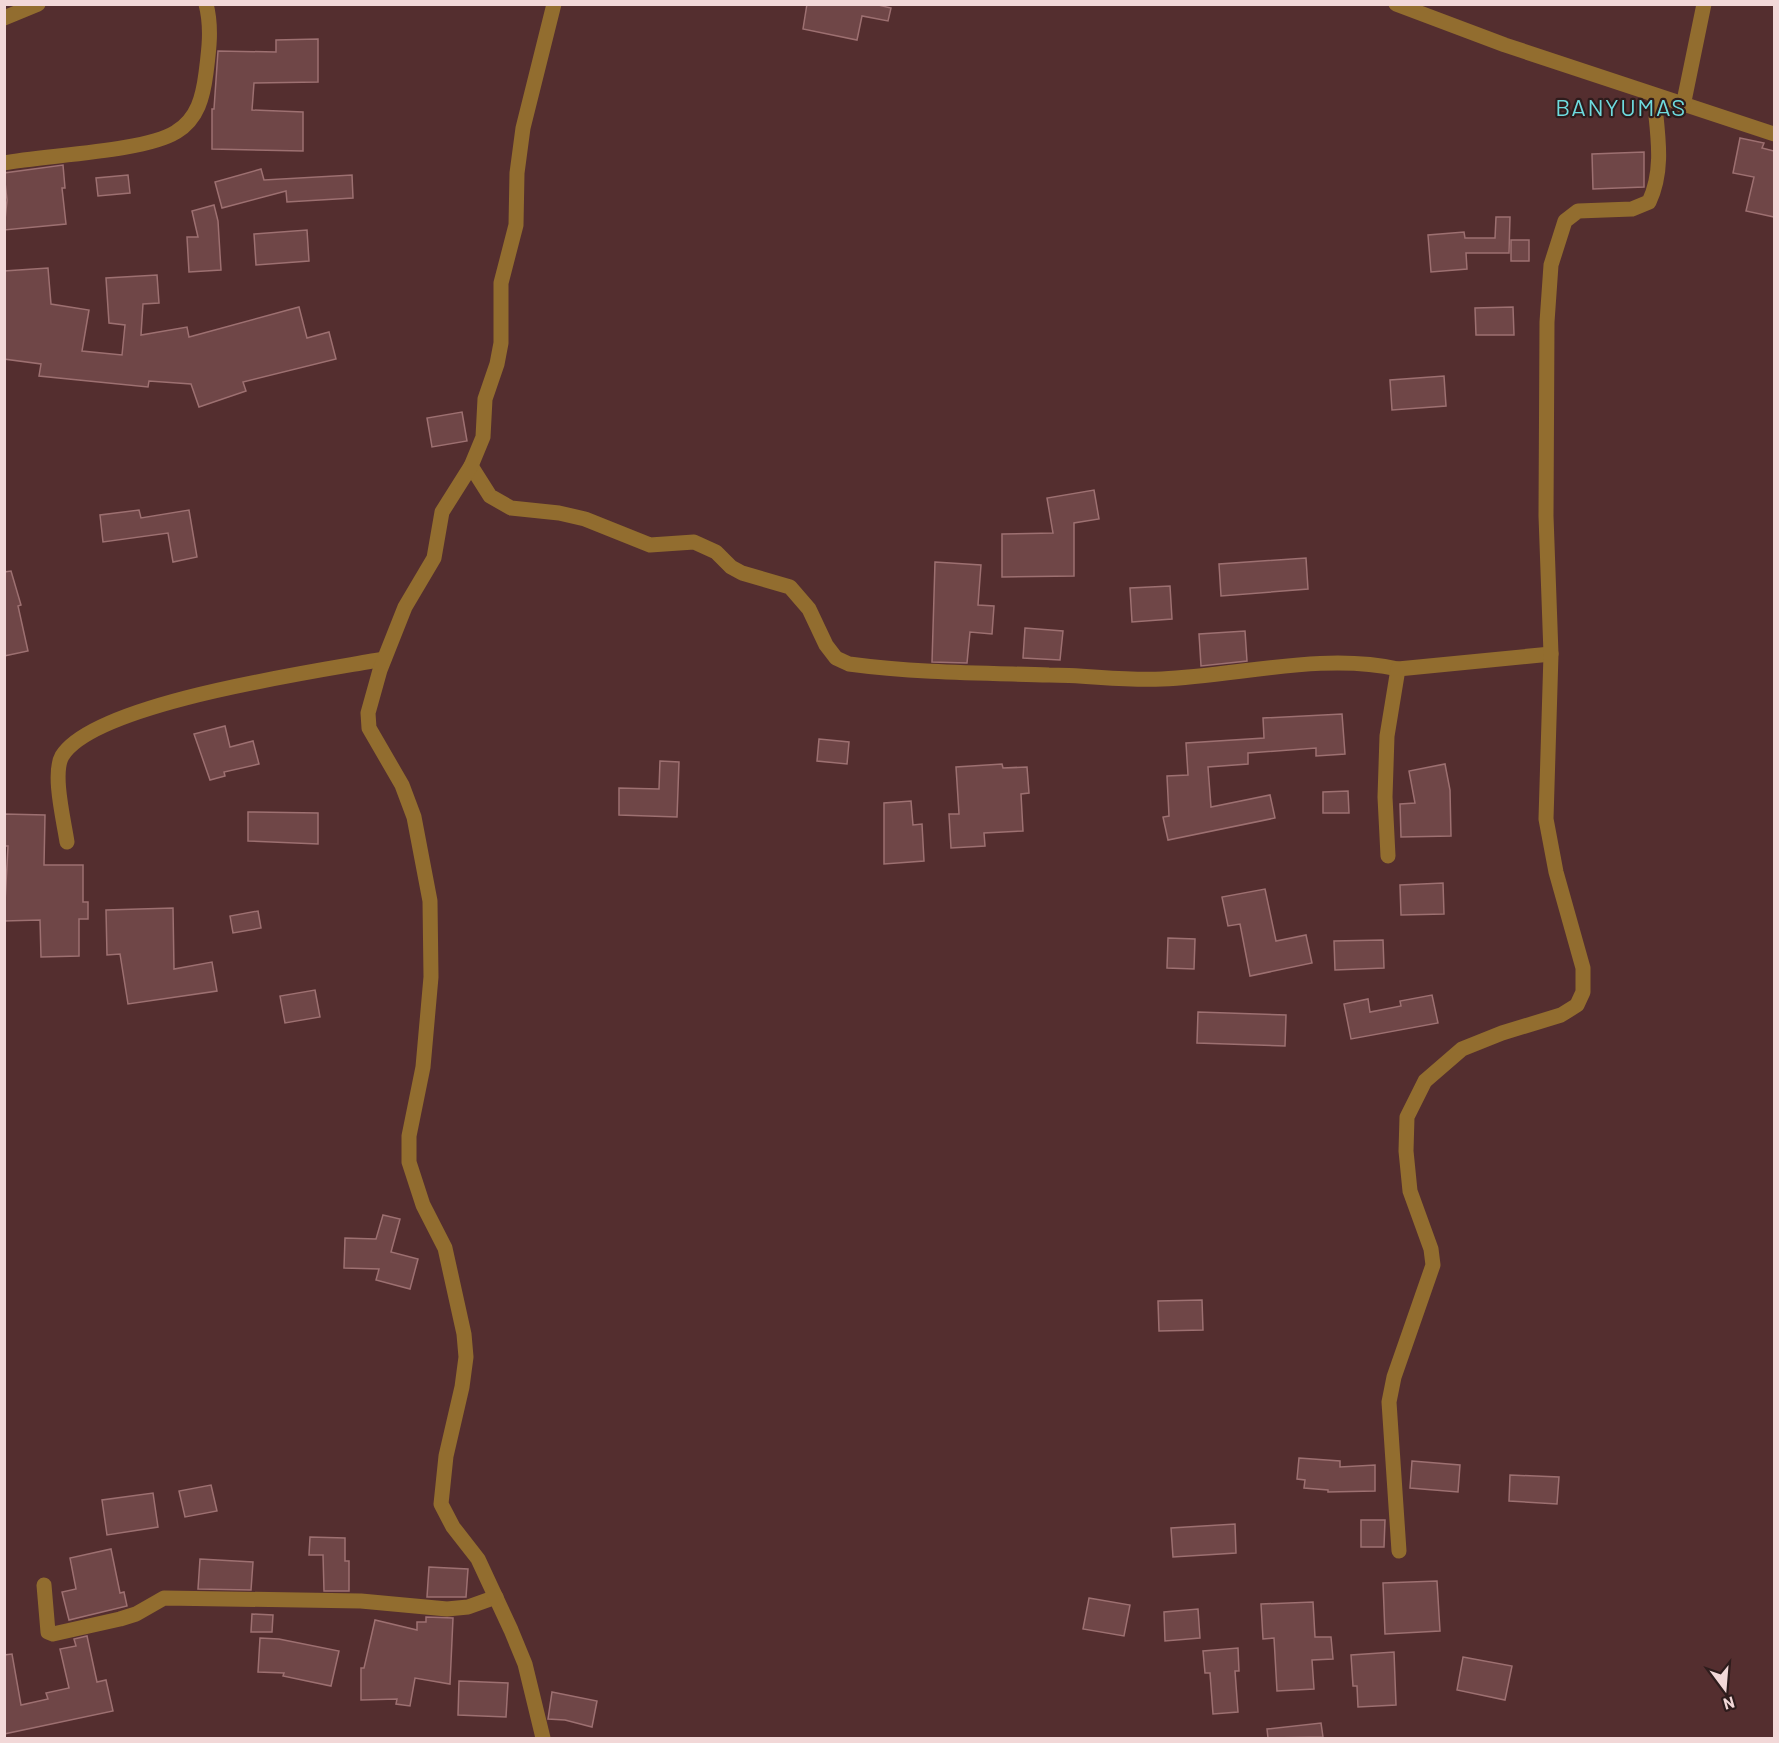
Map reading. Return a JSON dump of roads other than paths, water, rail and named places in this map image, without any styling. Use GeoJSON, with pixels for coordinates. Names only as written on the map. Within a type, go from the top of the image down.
{"type":"FeatureCollection","features":[{"type":"Feature","properties":{"kind":"street"},"geometry":{"type":"LineString","coordinates":[[4,18],[38,4]]}},
{"type":"Feature","properties":{"kind":"street"},"geometry":{"type":"LineString","coordinates":[[4,163],[123,147],[157,140],[176,133],[197,111],[204,92],[210,29],[206,4]]}},
{"type":"Feature","properties":{"kind":"street"},"geometry":{"type":"LineString","coordinates":[[543,1738],[525,1664],[496,1597],[478,1559],[453,1527],[441,1504],[446,1456],[462,1387],[466,1357],[464,1334],[445,1248],[423,1205],[409,1162],[409,1136],[423,1067],[430,988],[430,900],[414,817],[402,785],[369,728],[370,700],[384,659],[405,607],[434,558],[442,512],[471,466],[483,437],[485,399],[501,344],[501,283],[516,225],[517,172],[524,128],[554,4]]}},
{"type":"Feature","properties":{"kind":"street"},"geometry":{"type":"LineString","coordinates":[[1396,4],[1683,106],[1774,134]]}},
{"type":"Feature","properties":{"kind":"street"},"geometry":{"type":"LineString","coordinates":[[1683,106],[1704,4]]}},
{"type":"Feature","properties":{"kind":"street"},"geometry":{"type":"LineString","coordinates":[[1399,1551],[1389,1402],[1394,1377],[1432,1265],[1431,1249],[1410,1191],[1406,1150],[1407,1117],[1425,1081],[1462,1049],[1561,1015],[1577,1005],[1583,992],[1582,968],[1556,872],[1546,819],[1551,654],[1546,516],[1547,322],[1551,266],[1565,220],[1578,211],[1632,209],[1649,202],[1655,188],[1659,167],[1654,96]]}},
{"type":"Feature","properties":{"kind":"street"},"geometry":{"type":"LineString","coordinates":[[471,466],[490,496],[511,508],[559,513],[585,519],[650,545],[694,542],[716,552],[731,567],[742,573],[790,587],[809,609],[826,645],[836,658],[849,663],[973,675],[1163,679],[1323,665],[1363,664],[1398,669],[1551,654]]}},
{"type":"Feature","properties":{"kind":"street"},"geometry":{"type":"LineString","coordinates":[[67,842],[58,779],[61,758],[74,741],[90,731],[154,707],[231,686],[384,659]]}},
{"type":"Feature","properties":{"kind":"street"},"geometry":{"type":"LineString","coordinates":[[1388,856],[1385,796],[1387,736],[1398,669]]}},
{"type":"Feature","properties":{"kind":"street"},"geometry":{"type":"LineString","coordinates":[[44,1585],[45,1625],[48,1632],[53,1634],[136,1614],[164,1598],[361,1601],[447,1609],[468,1607],[496,1597]]}},
{"type":"Feature","properties":{"kind":"district","name":"BANYUMAS"},"geometry":{"type":"Point","coordinates":[1621,108]}}]}
